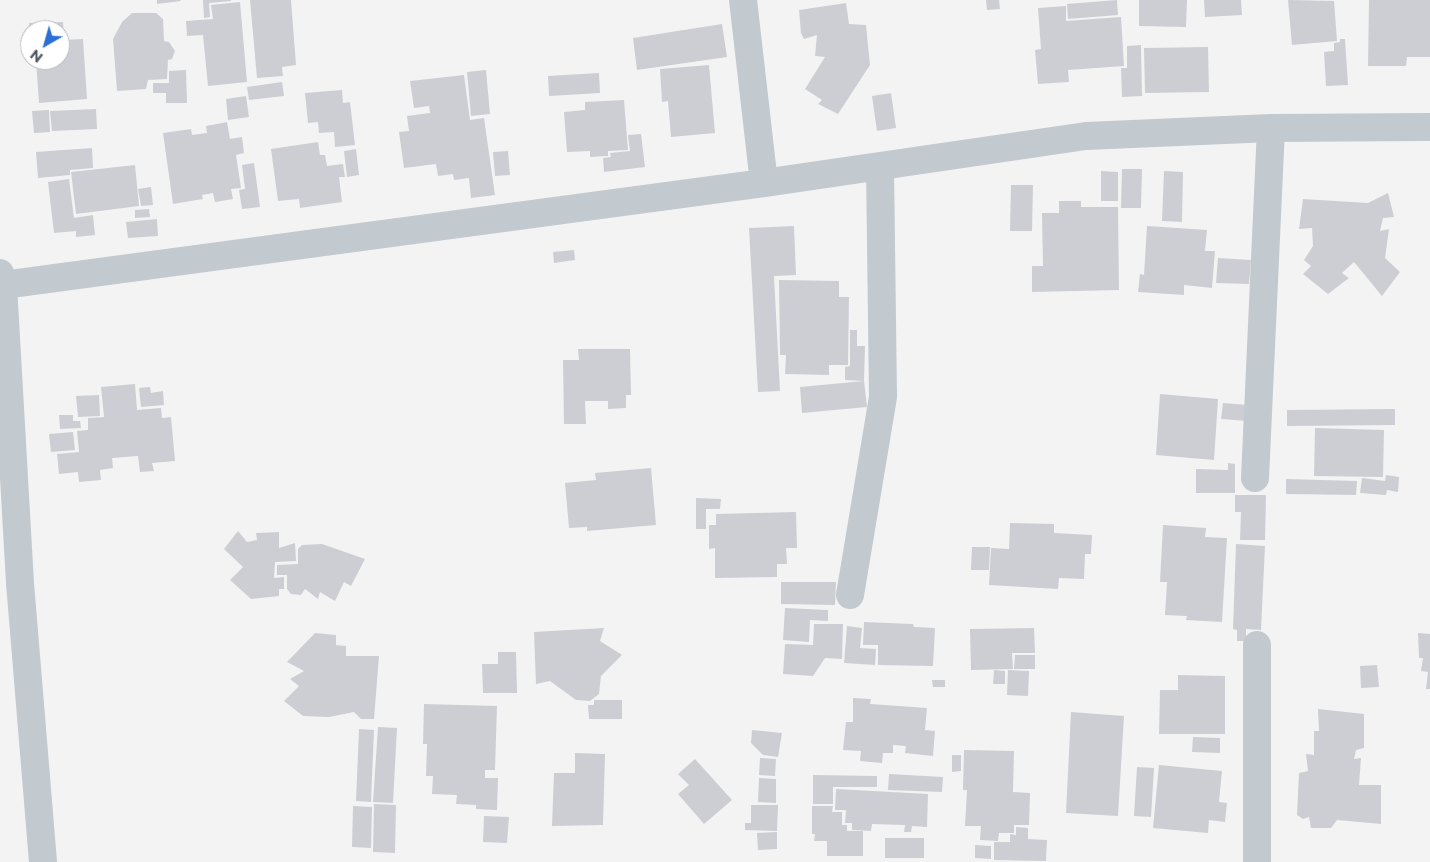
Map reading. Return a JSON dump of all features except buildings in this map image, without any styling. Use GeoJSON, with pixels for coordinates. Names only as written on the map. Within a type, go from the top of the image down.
{"type":"FeatureCollection","features":[{"type":"Feature","properties":{"kind":"street"},"geometry":{"type":"LineString","coordinates":[[743,0],[764,183]]}},
{"type":"Feature","properties":{"kind":"street"},"geometry":{"type":"LineString","coordinates":[[43,862],[20,583],[2,279],[764,183],[1086,136],[1271,128],[1430,127]]}},
{"type":"Feature","properties":{"kind":"street"},"geometry":{"type":"LineString","coordinates":[[1255,478],[1271,128]]}},
{"type":"Feature","properties":{"kind":"street"},"geometry":{"type":"LineString","coordinates":[[850,595],[883,396],[880,166]]}},
{"type":"Feature","properties":{"kind":"street"},"geometry":{"type":"LineString","coordinates":[[1257,645],[1257,862]]}}]}
